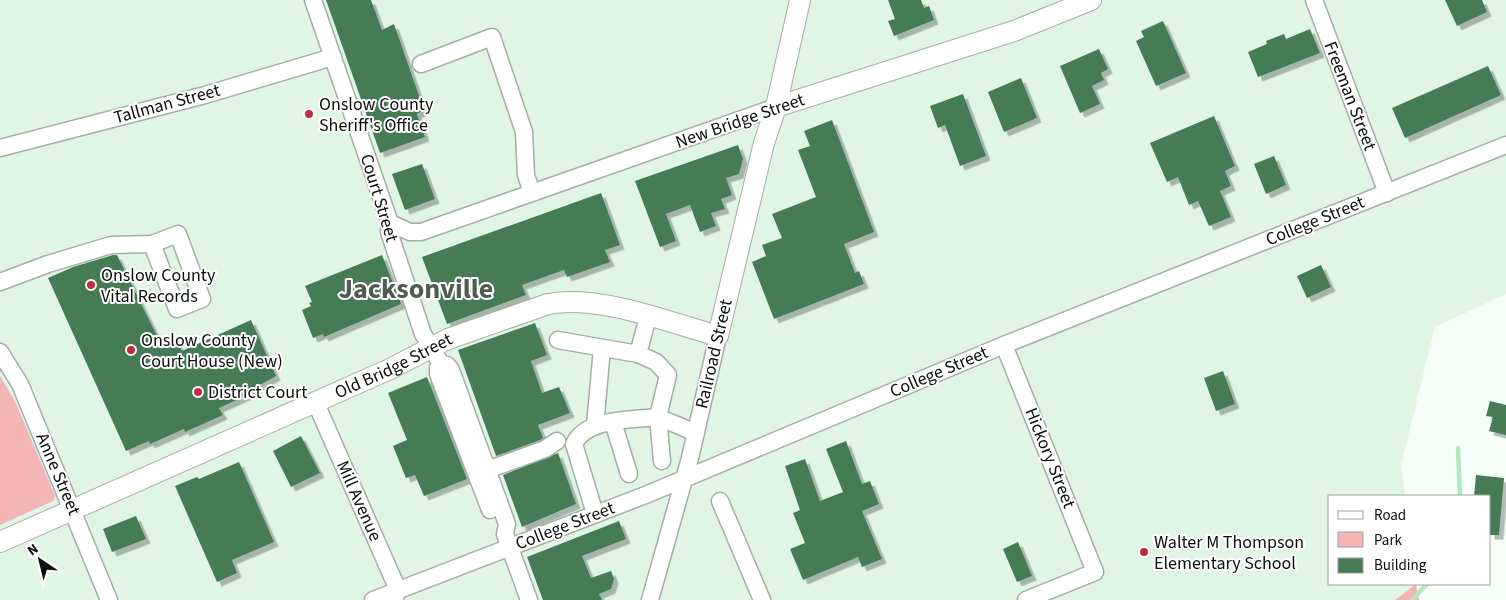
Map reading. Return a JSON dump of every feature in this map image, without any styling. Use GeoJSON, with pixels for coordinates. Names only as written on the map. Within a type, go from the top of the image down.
{"type":"FeatureCollection","features":[{"type":"Feature","properties":{"kind":"main road","name":"Railroad Street"},"geometry":{"type":"LineString","coordinates":[[718,336],[764,143],[776,108],[800,0]]}},
{"type":"Feature","properties":{"kind":"main road","name":"New Bridge Street"},"geometry":{"type":"LineString","coordinates":[[776,108],[1014,31],[1091,0]]}},
{"type":"Feature","properties":{"kind":"main road","name":"Old Bridge Street"},"geometry":{"type":"LineString","coordinates":[[0,542],[72,508],[390,369],[436,355],[530,308],[562,301],[591,302],[718,336]]}},
{"type":"Feature","properties":{"kind":"street","name":"Court Street"},"geometry":{"type":"LineString","coordinates":[[313,0],[390,223],[389,232],[423,334],[436,355],[438,372],[454,398],[487,480],[496,527],[508,540],[529,600]]}},
{"type":"Feature","properties":{"kind":"street","name":"Freeman Street"},"geometry":{"type":"LineString","coordinates":[[1314,0],[1386,193]]}},
{"type":"Feature","properties":{"kind":"street"},"geometry":{"type":"LineString","coordinates":[[421,64],[492,37],[524,132],[526,175],[532,193]]}},
{"type":"Feature","properties":{"kind":"street","name":"Tallman Street"},"geometry":{"type":"LineString","coordinates":[[0,148],[205,95],[333,58]]}},
{"type":"Feature","properties":{"kind":"street","name":"New Bridge Street"},"geometry":{"type":"LineString","coordinates":[[390,223],[410,232],[421,232],[776,108]]}},
{"type":"Feature","properties":{"kind":"street","name":"College Street"},"geometry":{"type":"LineString","coordinates":[[373,600],[396,595],[508,540],[595,514],[684,479],[1004,345],[1506,145]]}},
{"type":"Feature","properties":{"kind":"street"},"geometry":{"type":"LineString","coordinates":[[0,282],[48,264],[111,246],[152,244]]}},
{"type":"Feature","properties":{"kind":"street"},"geometry":{"type":"LineString","coordinates":[[638,354],[648,317]]}},
{"type":"Feature","properties":{"kind":"street","name":"Railroad Street"},"geometry":{"type":"LineString","coordinates":[[650,600],[696,433],[718,336]]}},
{"type":"Feature","properties":{"kind":"street"},"geometry":{"type":"LineString","coordinates":[[558,340],[638,354],[656,362],[668,375],[658,417],[662,461]]}},
{"type":"Feature","properties":{"kind":"street","name":"Hickory Street"},"geometry":{"type":"LineString","coordinates":[[1004,345],[1095,572],[1026,600]]}},
{"type":"Feature","properties":{"kind":"street"},"geometry":{"type":"LineString","coordinates":[[595,426],[602,348]]}},
{"type":"Feature","properties":{"kind":"street","name":"Anne Street"},"geometry":{"type":"LineString","coordinates":[[0,352],[20,384],[110,600]]}},
{"type":"Feature","properties":{"kind":"street","name":"Mill Avenue"},"geometry":{"type":"LineString","coordinates":[[315,402],[396,595]]}},
{"type":"Feature","properties":{"kind":"street"},"geometry":{"type":"LineString","coordinates":[[595,514],[574,444],[578,434],[595,426],[613,422],[658,417],[696,433]]}},
{"type":"Feature","properties":{"kind":"street"},"geometry":{"type":"LineString","coordinates":[[613,422],[629,474]]}},
{"type":"Feature","properties":{"kind":"street"},"geometry":{"type":"LineString","coordinates":[[487,480],[557,441]]}},
{"type":"Feature","properties":{"kind":"street"},"geometry":{"type":"LineString","coordinates":[[720,501],[762,600]]}},
{"type":"Feature","properties":{"kind":"shaded area"},"geometry":{"type":"Polygon","coordinates":[[[0,0],[1506,0],[1506,294],[1435,327],[1401,465],[1405,495],[1328,495],[1328,585],[1415,585],[1395,600],[0,600],[0,0]]]}},
{"type":"Feature","properties":{"kind":"green space"},"geometry":{"type":"Polygon","coordinates":[[[0,376],[15,401],[55,496],[53,501],[0,525],[0,376]]]}},
{"type":"Feature","properties":{"kind":"green space"},"geometry":{"type":"Polygon","coordinates":[[[1415,585],[1416,585],[1419,600],[1395,600],[1415,585]]]}},
{"type":"Feature","properties":{"kind":"building"},"geometry":{"type":"Polygon","coordinates":[[[326,0],[371,0],[382,30],[394,24],[424,110],[417,114],[425,137],[380,153],[326,0]]]}},
{"type":"Feature","properties":{"kind":"building"},"geometry":{"type":"Polygon","coordinates":[[[888,0],[921,0],[924,8],[929,6],[934,20],[894,36],[888,21],[895,19],[888,0]]]}},
{"type":"Feature","properties":{"kind":"building"},"geometry":{"type":"Polygon","coordinates":[[[1445,0],[1482,0],[1487,12],[1457,26],[1445,0]]]}},
{"type":"Feature","properties":{"kind":"building"},"geometry":{"type":"Polygon","coordinates":[[[1163,21],[1186,73],[1156,86],[1136,41],[1144,37],[1141,31],[1163,21]]]}},
{"type":"Feature","properties":{"kind":"building"},"geometry":{"type":"Polygon","coordinates":[[[1310,29],[1320,53],[1258,77],[1248,52],[1267,44],[1266,41],[1284,34],[1286,39],[1310,29]]]}},
{"type":"Feature","properties":{"kind":"building"},"geometry":{"type":"Polygon","coordinates":[[[1099,49],[1108,69],[1101,73],[1104,80],[1092,86],[1100,104],[1080,113],[1060,66],[1099,49]]]}},
{"type":"Feature","properties":{"kind":"building"},"geometry":{"type":"Polygon","coordinates":[[[1488,66],[1501,95],[1405,138],[1392,108],[1488,66]]]}},
{"type":"Feature","properties":{"kind":"building"},"geometry":{"type":"Polygon","coordinates":[[[1021,78],[1037,118],[1004,132],[988,92],[1021,78]]]}},
{"type":"Feature","properties":{"kind":"building"},"geometry":{"type":"Polygon","coordinates":[[[963,94],[986,156],[960,166],[945,125],[938,128],[930,106],[963,94]]]}},
{"type":"Feature","properties":{"kind":"building"},"geometry":{"type":"Polygon","coordinates":[[[1214,116],[1235,166],[1225,171],[1231,186],[1220,191],[1231,217],[1209,226],[1198,201],[1189,205],[1178,177],[1167,182],[1150,143],[1214,116]]]}},
{"type":"Feature","properties":{"kind":"building"},"geometry":{"type":"Polygon","coordinates":[[[832,120],[874,232],[844,244],[855,273],[859,271],[864,284],[774,319],[752,262],[766,256],[762,245],[782,238],[772,214],[816,197],[798,150],[810,146],[804,131],[832,120]]]}},
{"type":"Feature","properties":{"kind":"building"},"geometry":{"type":"Polygon","coordinates":[[[738,145],[743,159],[739,174],[726,178],[732,195],[721,199],[725,209],[711,213],[716,226],[700,232],[690,205],[666,214],[676,241],[660,247],[635,181],[738,145]]]}},
{"type":"Feature","properties":{"kind":"building"},"geometry":{"type":"Polygon","coordinates":[[[1274,156],[1286,185],[1266,194],[1254,164],[1274,156]]]}},
{"type":"Feature","properties":{"kind":"building"},"geometry":{"type":"Polygon","coordinates":[[[422,164],[435,199],[405,210],[392,174],[422,164]]]}},
{"type":"Feature","properties":{"kind":"building"},"geometry":{"type":"Polygon","coordinates":[[[601,193],[620,245],[605,250],[610,262],[567,277],[564,270],[522,285],[526,295],[447,324],[422,257],[601,193]]]}},
{"type":"Feature","properties":{"kind":"building","name":"Onslow County Court House (New)"},"geometry":{"type":"Polygon","coordinates":[[[117,255],[163,348],[177,341],[182,351],[251,320],[276,376],[251,390],[252,393],[219,408],[223,415],[185,432],[184,429],[150,444],[149,441],[126,451],[48,278],[73,267],[117,255]]]}},
{"type":"Feature","properties":{"kind":"building"},"geometry":{"type":"Polygon","coordinates":[[[382,255],[401,304],[324,337],[323,334],[313,338],[302,310],[311,306],[309,303],[312,302],[305,286],[382,255]]]}},
{"type":"Feature","properties":{"kind":"building"},"geometry":{"type":"Polygon","coordinates":[[[1321,265],[1331,287],[1307,298],[1297,276],[1321,265]]]}},
{"type":"Feature","properties":{"kind":"building"},"geometry":{"type":"Polygon","coordinates":[[[535,323],[547,355],[531,361],[542,393],[559,387],[570,413],[538,425],[543,438],[540,440],[496,456],[458,350],[535,323]]]}},
{"type":"Feature","properties":{"kind":"building"},"geometry":{"type":"Polygon","coordinates":[[[1223,371],[1235,404],[1216,411],[1204,378],[1223,371]]]}},
{"type":"Feature","properties":{"kind":"building"},"geometry":{"type":"Polygon","coordinates":[[[427,377],[467,479],[424,496],[415,475],[406,478],[393,446],[407,440],[388,393],[427,377]]]}},
{"type":"Feature","properties":{"kind":"building"},"geometry":{"type":"Polygon","coordinates":[[[1490,401],[1506,405],[1506,435],[1489,431],[1493,417],[1486,416],[1490,401]]]}},
{"type":"Feature","properties":{"kind":"building"},"geometry":{"type":"Polygon","coordinates":[[[301,436],[320,473],[291,487],[273,451],[301,436]]]}},
{"type":"Feature","properties":{"kind":"building"},"geometry":{"type":"Polygon","coordinates":[[[846,441],[862,484],[870,481],[879,504],[862,511],[882,559],[862,567],[858,557],[803,580],[790,549],[805,543],[793,513],[800,510],[785,466],[805,459],[820,501],[843,492],[826,449],[846,441]]]}},
{"type":"Feature","properties":{"kind":"building"},"geometry":{"type":"Polygon","coordinates":[[[558,453],[576,504],[522,527],[503,475],[558,453]]]}},
{"type":"Feature","properties":{"kind":"building"},"geometry":{"type":"Polygon","coordinates":[[[239,462],[274,542],[232,560],[237,573],[217,582],[175,486],[197,477],[199,479],[239,462]]]}},
{"type":"Feature","properties":{"kind":"building"},"geometry":{"type":"Polygon","coordinates":[[[1476,475],[1504,478],[1499,535],[1491,535],[1491,495],[1474,495],[1476,475]]]}},
{"type":"Feature","properties":{"kind":"building"},"geometry":{"type":"Polygon","coordinates":[[[136,516],[146,539],[112,552],[103,529],[136,516]]]}},
{"type":"Feature","properties":{"kind":"building"},"geometry":{"type":"Polygon","coordinates":[[[619,521],[626,539],[582,556],[591,578],[611,571],[614,579],[611,589],[599,594],[602,600],[543,600],[527,557],[619,521]]]}},
{"type":"Feature","properties":{"kind":"building"},"geometry":{"type":"Polygon","coordinates":[[[1018,542],[1032,576],[1017,582],[1003,549],[1018,542]]]}},
{"type":"Feature","properties":{"kind":"waterway"},"geometry":{"type":"LineString","coordinates":[[1458,448],[1460,495]]}},
{"type":"Feature","properties":{"kind":"waterway"},"geometry":{"type":"LineString","coordinates":[[1412,600],[1426,585]]}},
{"type":"Feature","properties":{"kind":"place","name":"Onslow County Sheriff's Office"},"geometry":{"type":"Point","coordinates":[309,114]}},
{"type":"Feature","properties":{"kind":"place","name":"Onslow County Vital Records"},"geometry":{"type":"Point","coordinates":[91,285]}},
{"type":"Feature","properties":{"kind":"place","name":"Onslow County Court House (New)"},"geometry":{"type":"Point","coordinates":[131,350]}},
{"type":"Feature","properties":{"kind":"place","name":"District Court"},"geometry":{"type":"Point","coordinates":[198,392]}},
{"type":"Feature","properties":{"kind":"place","name":"Walter M Thompson Elementary School"},"geometry":{"type":"Point","coordinates":[1144,552]}},
{"type":"Feature","properties":{"kind":"district","name":"Jacksonville"},"geometry":{"type":"Point","coordinates":[416,289]}}]}
